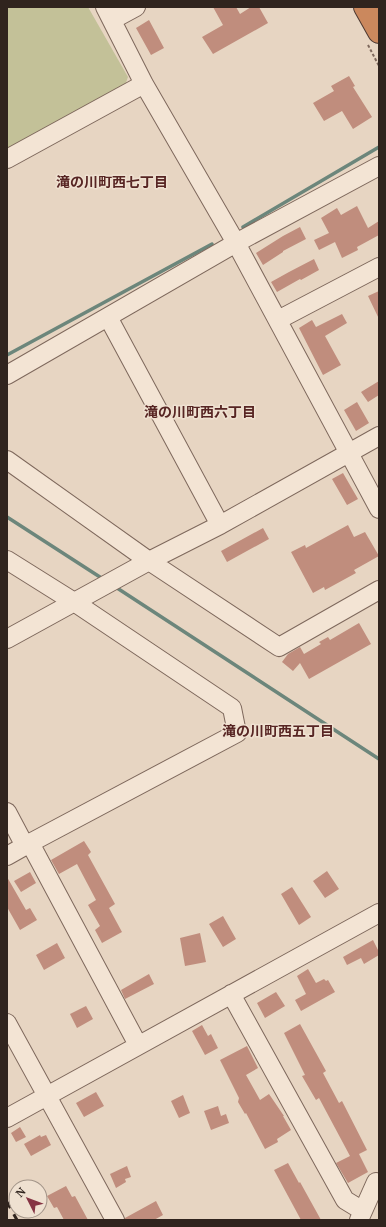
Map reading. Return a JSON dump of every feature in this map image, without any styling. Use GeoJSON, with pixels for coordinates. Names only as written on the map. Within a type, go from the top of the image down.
{"type":"FeatureCollection","features":[{"type":"Feature","properties":{"kind":"highway"},"geometry":{"type":"LineString","coordinates":[[365,7],[379,32]]}},
{"type":"Feature","properties":{"kind":"street"},"geometry":{"type":"LineString","coordinates":[[136,7],[109,13],[144,84],[236,244],[379,509]]}},
{"type":"Feature","properties":{"kind":"street"},"geometry":{"type":"LineString","coordinates":[[7,159],[144,84]]}},
{"type":"Feature","properties":{"kind":"street"},"geometry":{"type":"LineString","coordinates":[[7,375],[236,244],[379,166]]}},
{"type":"Feature","properties":{"kind":"street"},"geometry":{"type":"LineString","coordinates":[[278,320],[379,267]]}},
{"type":"Feature","properties":{"kind":"street"},"geometry":{"type":"LineString","coordinates":[[108,317],[220,525]]}},
{"type":"Feature","properties":{"kind":"street"},"geometry":{"type":"LineString","coordinates":[[7,639],[149,561],[220,525],[379,436]]}},
{"type":"Feature","properties":{"kind":"street"},"geometry":{"type":"LineString","coordinates":[[7,460],[149,561],[279,647],[379,590]]}},
{"type":"Feature","properties":{"kind":"street"},"geometry":{"type":"LineString","coordinates":[[7,560],[74,602],[232,708],[237,733],[7,856]]}},
{"type":"Feature","properties":{"kind":"street"},"geometry":{"type":"LineString","coordinates":[[7,812],[28,844],[138,1045]]}},
{"type":"Feature","properties":{"kind":"street"},"geometry":{"type":"LineString","coordinates":[[7,1118],[379,913]]}},
{"type":"Feature","properties":{"kind":"street"},"geometry":{"type":"LineString","coordinates":[[231,994],[345,1200],[361,1215],[376,1182]]}},
{"type":"Feature","properties":{"kind":"street"},"geometry":{"type":"LineString","coordinates":[[7,1023],[115,1220]]}},
{"type":"Feature","properties":{"kind":"shaded area"},"geometry":{"type":"Polygon","coordinates":[[[7,7],[88,7],[128,77],[124,88],[7,151],[7,7]]]}},
{"type":"Feature","properties":{"kind":"building"},"geometry":{"type":"Polygon","coordinates":[[[213,7],[236,7],[240,14],[251,7],[259,7],[268,23],[213,54],[202,37],[223,25],[213,7]]]}},
{"type":"Feature","properties":{"kind":"building"},"geometry":{"type":"Polygon","coordinates":[[[149,20],[164,48],[151,55],[136,28],[149,20]]]}},
{"type":"Feature","properties":{"kind":"building"},"geometry":{"type":"Polygon","coordinates":[[[349,76],[355,86],[353,87],[372,117],[353,129],[342,111],[324,121],[313,103],[334,91],[331,86],[349,76]]]}},
{"type":"Feature","properties":{"kind":"building"},"geometry":{"type":"Polygon","coordinates":[[[357,206],[368,228],[379,221],[379,235],[357,247],[358,250],[342,258],[335,242],[319,250],[314,240],[329,233],[321,218],[337,208],[341,215],[357,206]]]}},
{"type":"Feature","properties":{"kind":"building"},"geometry":{"type":"Polygon","coordinates":[[[300,227],[306,239],[283,251],[263,265],[256,253],[300,227]]]}},
{"type":"Feature","properties":{"kind":"building"},"geometry":{"type":"Polygon","coordinates":[[[314,259],[319,270],[277,292],[271,282],[314,259]]]}},
{"type":"Feature","properties":{"kind":"building"},"geometry":{"type":"Polygon","coordinates":[[[379,291],[379,319],[368,296],[379,291]]]}},
{"type":"Feature","properties":{"kind":"building"},"geometry":{"type":"Polygon","coordinates":[[[342,314],[347,323],[325,336],[341,365],[323,375],[299,328],[312,320],[316,327],[342,314]]]}},
{"type":"Feature","properties":{"kind":"building"},"geometry":{"type":"Polygon","coordinates":[[[379,381],[379,395],[368,402],[361,392],[379,381]]]}},
{"type":"Feature","properties":{"kind":"building"},"geometry":{"type":"Polygon","coordinates":[[[357,402],[369,423],[356,431],[344,410],[357,402]]]}},
{"type":"Feature","properties":{"kind":"building"},"geometry":{"type":"Polygon","coordinates":[[[343,473],[358,499],[347,505],[332,479],[343,473]]]}},
{"type":"Feature","properties":{"kind":"building"},"geometry":{"type":"Polygon","coordinates":[[[348,525],[354,537],[365,532],[379,556],[354,570],[356,573],[325,590],[324,587],[313,593],[291,552],[305,545],[306,548],[348,525]]]}},
{"type":"Feature","properties":{"kind":"building"},"geometry":{"type":"Polygon","coordinates":[[[263,528],[269,539],[227,562],[221,551],[263,528]]]}},
{"type":"Feature","properties":{"kind":"building"},"geometry":{"type":"Polygon","coordinates":[[[359,623],[371,644],[309,679],[300,663],[293,671],[282,662],[288,654],[300,647],[304,654],[321,644],[319,642],[328,637],[330,640],[359,623]]]}},
{"type":"Feature","properties":{"kind":"building"},"geometry":{"type":"Polygon","coordinates":[[[84,841],[91,852],[88,855],[115,904],[109,908],[122,932],[102,943],[95,930],[100,926],[88,905],[96,900],[77,864],[59,874],[51,860],[84,841]]]}},
{"type":"Feature","properties":{"kind":"building"},"geometry":{"type":"Polygon","coordinates":[[[327,871],[339,889],[325,898],[313,881],[327,871]]]}},
{"type":"Feature","properties":{"kind":"building"},"geometry":{"type":"Polygon","coordinates":[[[30,872],[36,883],[21,892],[14,881],[30,872]]]}},
{"type":"Feature","properties":{"kind":"building"},"geometry":{"type":"Polygon","coordinates":[[[7,877],[26,910],[30,908],[37,920],[20,930],[7,907],[7,877]]]}},
{"type":"Feature","properties":{"kind":"building"},"geometry":{"type":"Polygon","coordinates":[[[292,887],[311,917],[299,925],[281,894],[292,887]]]}},
{"type":"Feature","properties":{"kind":"building"},"geometry":{"type":"Polygon","coordinates":[[[223,916],[236,939],[223,947],[209,924],[223,916]]]}},
{"type":"Feature","properties":{"kind":"building"},"geometry":{"type":"Polygon","coordinates":[[[200,933],[206,962],[185,966],[180,938],[200,933]]]}},
{"type":"Feature","properties":{"kind":"building"},"geometry":{"type":"Polygon","coordinates":[[[373,940],[379,955],[364,964],[361,958],[347,965],[343,957],[373,940]]]}},
{"type":"Feature","properties":{"kind":"building"},"geometry":{"type":"Polygon","coordinates":[[[57,943],[65,958],[44,970],[36,955],[57,943]]]}},
{"type":"Feature","properties":{"kind":"building"},"geometry":{"type":"Polygon","coordinates":[[[308,969],[316,983],[324,979],[326,981],[328,980],[335,992],[301,1011],[295,1000],[306,994],[297,976],[308,969]]]}},
{"type":"Feature","properties":{"kind":"building"},"geometry":{"type":"Polygon","coordinates":[[[149,974],[154,984],[125,999],[121,990],[149,974]]]}},
{"type":"Feature","properties":{"kind":"building"},"geometry":{"type":"Polygon","coordinates":[[[276,992],[285,1006],[265,1018],[257,1003],[276,992]]]}},
{"type":"Feature","properties":{"kind":"building"},"geometry":{"type":"Polygon","coordinates":[[[86,1006],[93,1019],[77,1028],[70,1014],[86,1006]]]}},
{"type":"Feature","properties":{"kind":"building"},"geometry":{"type":"Polygon","coordinates":[[[300,1024],[326,1071],[323,1073],[339,1103],[342,1101],[367,1150],[359,1154],[368,1172],[348,1183],[336,1163],[350,1156],[319,1098],[316,1100],[302,1076],[305,1075],[284,1033],[300,1024]]]}},
{"type":"Feature","properties":{"kind":"building"},"geometry":{"type":"Polygon","coordinates":[[[202,1025],[208,1036],[211,1034],[218,1048],[205,1055],[192,1031],[202,1025]]]}},
{"type":"Feature","properties":{"kind":"building"},"geometry":{"type":"Polygon","coordinates":[[[247,1046],[258,1068],[246,1075],[260,1100],[269,1094],[284,1116],[291,1130],[277,1139],[278,1142],[265,1149],[246,1113],[245,1114],[238,1102],[239,1098],[220,1060],[247,1046]]]}},
{"type":"Feature","properties":{"kind":"building"},"geometry":{"type":"Polygon","coordinates":[[[96,1092],[104,1106],[84,1117],[76,1103],[96,1092]]]}},
{"type":"Feature","properties":{"kind":"building"},"geometry":{"type":"Polygon","coordinates":[[[183,1095],[190,1113],[179,1118],[171,1101],[183,1095]]]}},
{"type":"Feature","properties":{"kind":"building"},"geometry":{"type":"Polygon","coordinates":[[[218,1106],[221,1116],[226,1114],[229,1123],[211,1130],[204,1111],[218,1106]]]}},
{"type":"Feature","properties":{"kind":"building"},"geometry":{"type":"Polygon","coordinates":[[[20,1127],[26,1137],[16,1142],[11,1133],[20,1127]]]}},
{"type":"Feature","properties":{"kind":"building"},"geometry":{"type":"Polygon","coordinates":[[[40,1135],[41,1137],[46,1135],[51,1145],[31,1156],[24,1144],[40,1135]]]}},
{"type":"Feature","properties":{"kind":"building"},"geometry":{"type":"Polygon","coordinates":[[[288,1163],[321,1220],[301,1220],[274,1170],[288,1163]]]}},
{"type":"Feature","properties":{"kind":"building"},"geometry":{"type":"Polygon","coordinates":[[[127,1166],[131,1177],[125,1179],[126,1182],[116,1188],[110,1174],[127,1166]]]}},
{"type":"Feature","properties":{"kind":"building"},"geometry":{"type":"Polygon","coordinates":[[[66,1186],[72,1197],[75,1196],[88,1220],[64,1220],[57,1207],[54,1208],[48,1195],[66,1186]]]}},
{"type":"Feature","properties":{"kind":"building"},"geometry":{"type":"Polygon","coordinates":[[[156,1201],[163,1215],[154,1220],[125,1220],[125,1218],[156,1201]]]}},
{"type":"Feature","properties":{"kind":"waterway"},"geometry":{"type":"LineString","coordinates":[[243,227],[379,147]]}},
{"type":"Feature","properties":{"kind":"waterway"},"geometry":{"type":"LineString","coordinates":[[7,355],[212,244]]}},
{"type":"Feature","properties":{"kind":"waterway"},"geometry":{"type":"LineString","coordinates":[[7,517],[103,579]]}},
{"type":"Feature","properties":{"kind":"waterway"},"geometry":{"type":"LineString","coordinates":[[114,586],[379,759]]}},
{"type":"Feature","properties":{"kind":"railway"},"geometry":{"type":"LineString","coordinates":[[7,1202],[17,1220]]}},
{"type":"Feature","properties":{"kind":"district","name":"滝の川町西七丁目"},"geometry":{"type":"Point","coordinates":[112,182]}},
{"type":"Feature","properties":{"kind":"district","name":"滝の川町西六丁目"},"geometry":{"type":"Point","coordinates":[200,412]}},
{"type":"Feature","properties":{"kind":"district","name":"滝の川町西五丁目"},"geometry":{"type":"Point","coordinates":[278,731]}}]}
